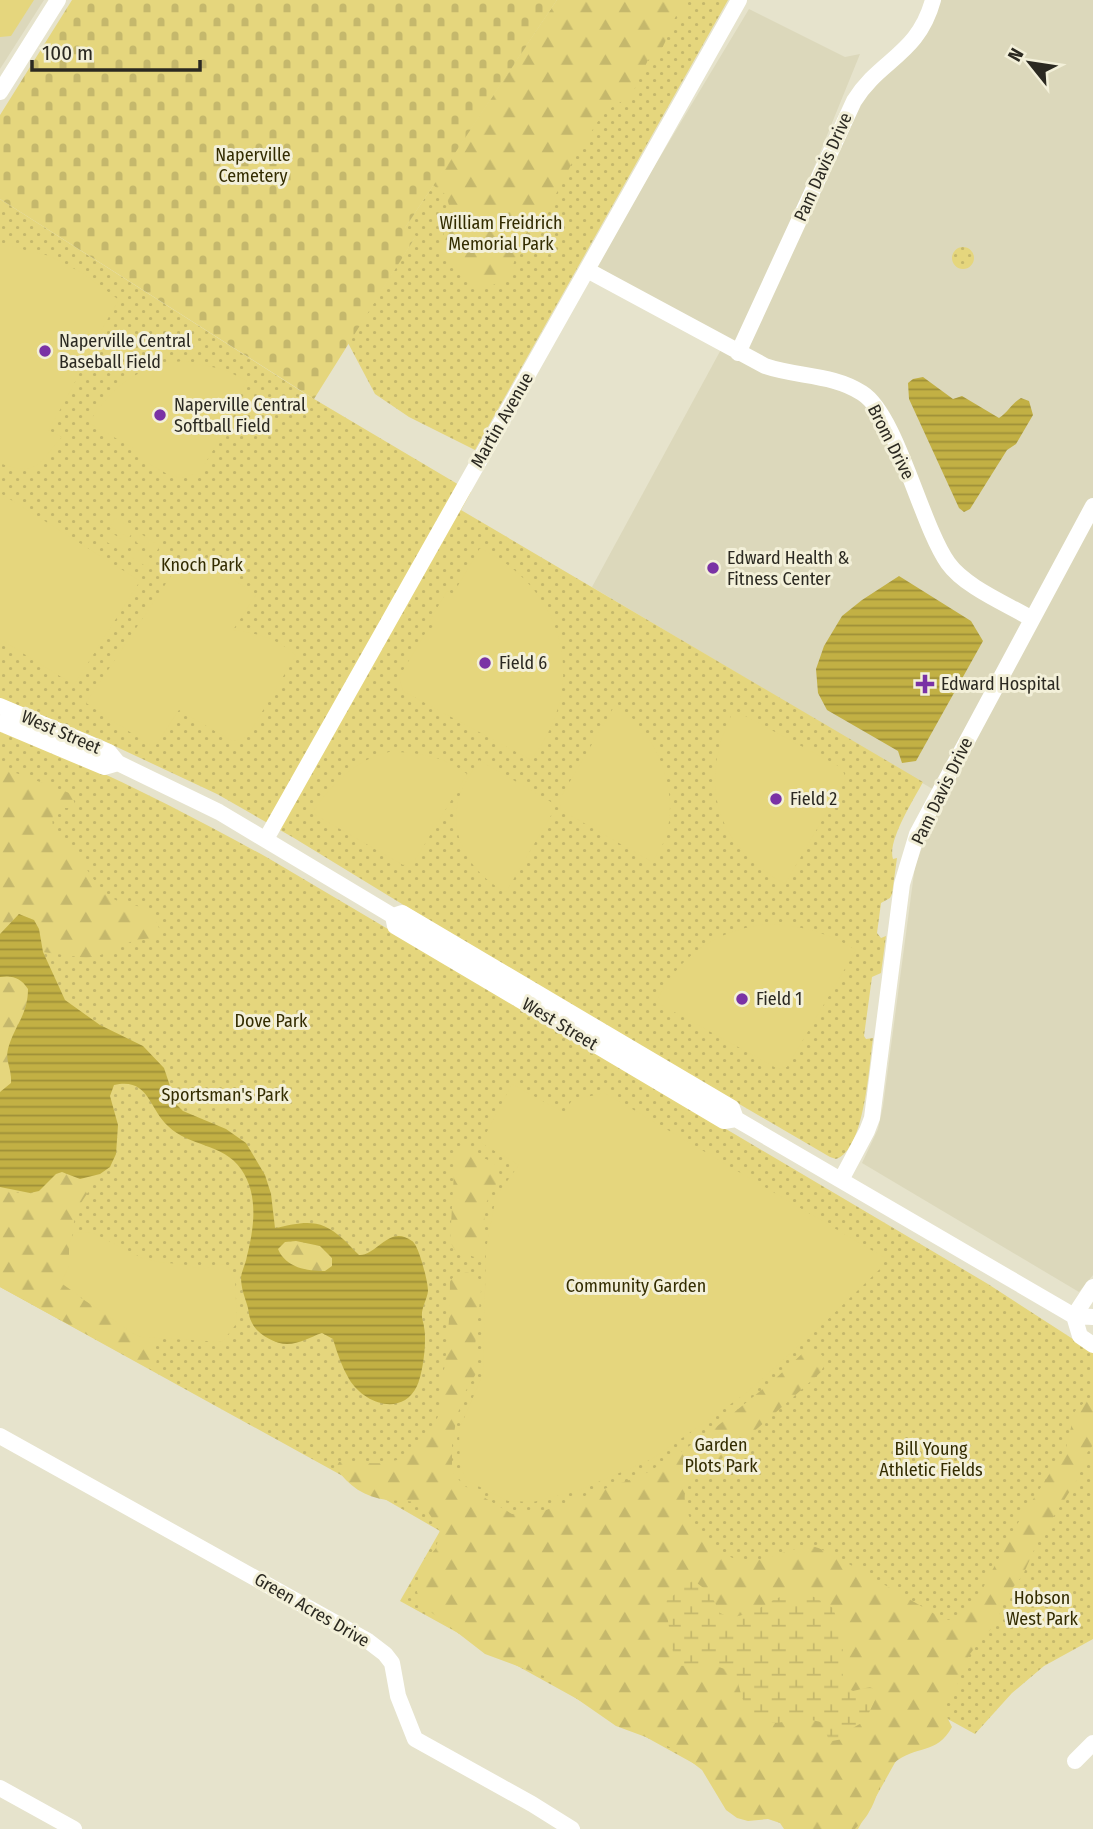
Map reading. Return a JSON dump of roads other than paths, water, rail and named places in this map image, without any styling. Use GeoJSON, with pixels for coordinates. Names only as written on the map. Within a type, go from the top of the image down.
{"type":"FeatureCollection","features":[{"type":"Feature","properties":{"kind":"street"},"geometry":{"type":"LineString","coordinates":[[0,92],[58,0]]}},
{"type":"Feature","properties":{"kind":"street","name":"Martin Avenue"},"geometry":{"type":"LineString","coordinates":[[266,839],[739,0]]}},
{"type":"Feature","properties":{"kind":"street","name":"Pam Davis Drive"},"geometry":{"type":"LineString","coordinates":[[738,353],[853,100],[861,89],[913,43],[930,13],[933,0]]}},
{"type":"Feature","properties":{"kind":"street","name":"Brom Drive"},"geometry":{"type":"LineString","coordinates":[[587,270],[738,353],[780,371],[833,380],[864,394],[885,423],[948,563],[965,580],[1032,619]]}},
{"type":"Feature","properties":{"kind":"street","name":"Pam Davis Drive"},"geometry":{"type":"LineString","coordinates":[[841,1180],[872,1118],[902,884],[917,834],[1093,506]]}},
{"type":"Feature","properties":{"kind":"street","name":"West Street"},"geometry":{"type":"LineString","coordinates":[[0,706],[109,752],[118,763],[219,812],[393,916],[402,913],[732,1108],[736,1119],[1074,1316],[1093,1317]]}},
{"type":"Feature","properties":{"kind":"street","name":"West Street"},"geometry":{"type":"LineString","coordinates":[[0,723],[104,767],[118,763]]}},
{"type":"Feature","properties":{"kind":"street"},"geometry":{"type":"LineString","coordinates":[[1074,1316],[1093,1287]]}},
{"type":"Feature","properties":{"kind":"street","name":"West Street"},"geometry":{"type":"LineString","coordinates":[[1074,1316],[1080,1336],[1093,1345]]}},
{"type":"Feature","properties":{"kind":"street","name":"Green Acres Drive"},"geometry":{"type":"LineString","coordinates":[[0,1436],[368,1641],[385,1654],[392,1664],[398,1696],[415,1739],[533,1804],[572,1829]]}},
{"type":"Feature","properties":{"kind":"street"},"geometry":{"type":"LineString","coordinates":[[1075,1761],[1093,1743]]}},
{"type":"Feature","properties":{"kind":"street"},"geometry":{"type":"LineString","coordinates":[[0,1788],[74,1829]]}},
{"type":"Feature","properties":{"kind":"place","name":"Naperville Central Baseball Field"},"geometry":{"type":"Point","coordinates":[45,351]}},
{"type":"Feature","properties":{"kind":"place","name":"Naperville Central Softball Field"},"geometry":{"type":"Point","coordinates":[160,415]}},
{"type":"Feature","properties":{"kind":"place","name":"Edward Health & Fitness Center"},"geometry":{"type":"Point","coordinates":[713,568]}},
{"type":"Feature","properties":{"kind":"place","name":"Field 6"},"geometry":{"type":"Point","coordinates":[485,663]}},
{"type":"Feature","properties":{"kind":"place","name":"Edward Hospital"},"geometry":{"type":"Point","coordinates":[925,684]}},
{"type":"Feature","properties":{"kind":"place","name":"Field 2"},"geometry":{"type":"Point","coordinates":[776,799]}},
{"type":"Feature","properties":{"kind":"place","name":"Field 1"},"geometry":{"type":"Point","coordinates":[742,999]}},
{"type":"Feature","properties":{"kind":"park label","name":"Naperville Cemetery"},"geometry":{"type":"Point","coordinates":[253,165]}},
{"type":"Feature","properties":{"kind":"park label","name":"William Freidrich Memorial Park"},"geometry":{"type":"Point","coordinates":[501,234]}},
{"type":"Feature","properties":{"kind":"park label","name":"Knoch Park"},"geometry":{"type":"Point","coordinates":[202,565]}},
{"type":"Feature","properties":{"kind":"park label","name":"Dove Park"},"geometry":{"type":"Point","coordinates":[271,1021]}},
{"type":"Feature","properties":{"kind":"park label","name":"Sportsman's Park"},"geometry":{"type":"Point","coordinates":[225,1095]}},
{"type":"Feature","properties":{"kind":"park label","name":"Community Garden"},"geometry":{"type":"Point","coordinates":[636,1286]}},
{"type":"Feature","properties":{"kind":"park label","name":"Garden Plots Park"},"geometry":{"type":"Point","coordinates":[721,1455]}},
{"type":"Feature","properties":{"kind":"park label","name":"Bill Young Athletic Fields"},"geometry":{"type":"Point","coordinates":[931,1459]}},
{"type":"Feature","properties":{"kind":"park label","name":"Hobson West Park"},"geometry":{"type":"Point","coordinates":[1042,1608]}}]}
